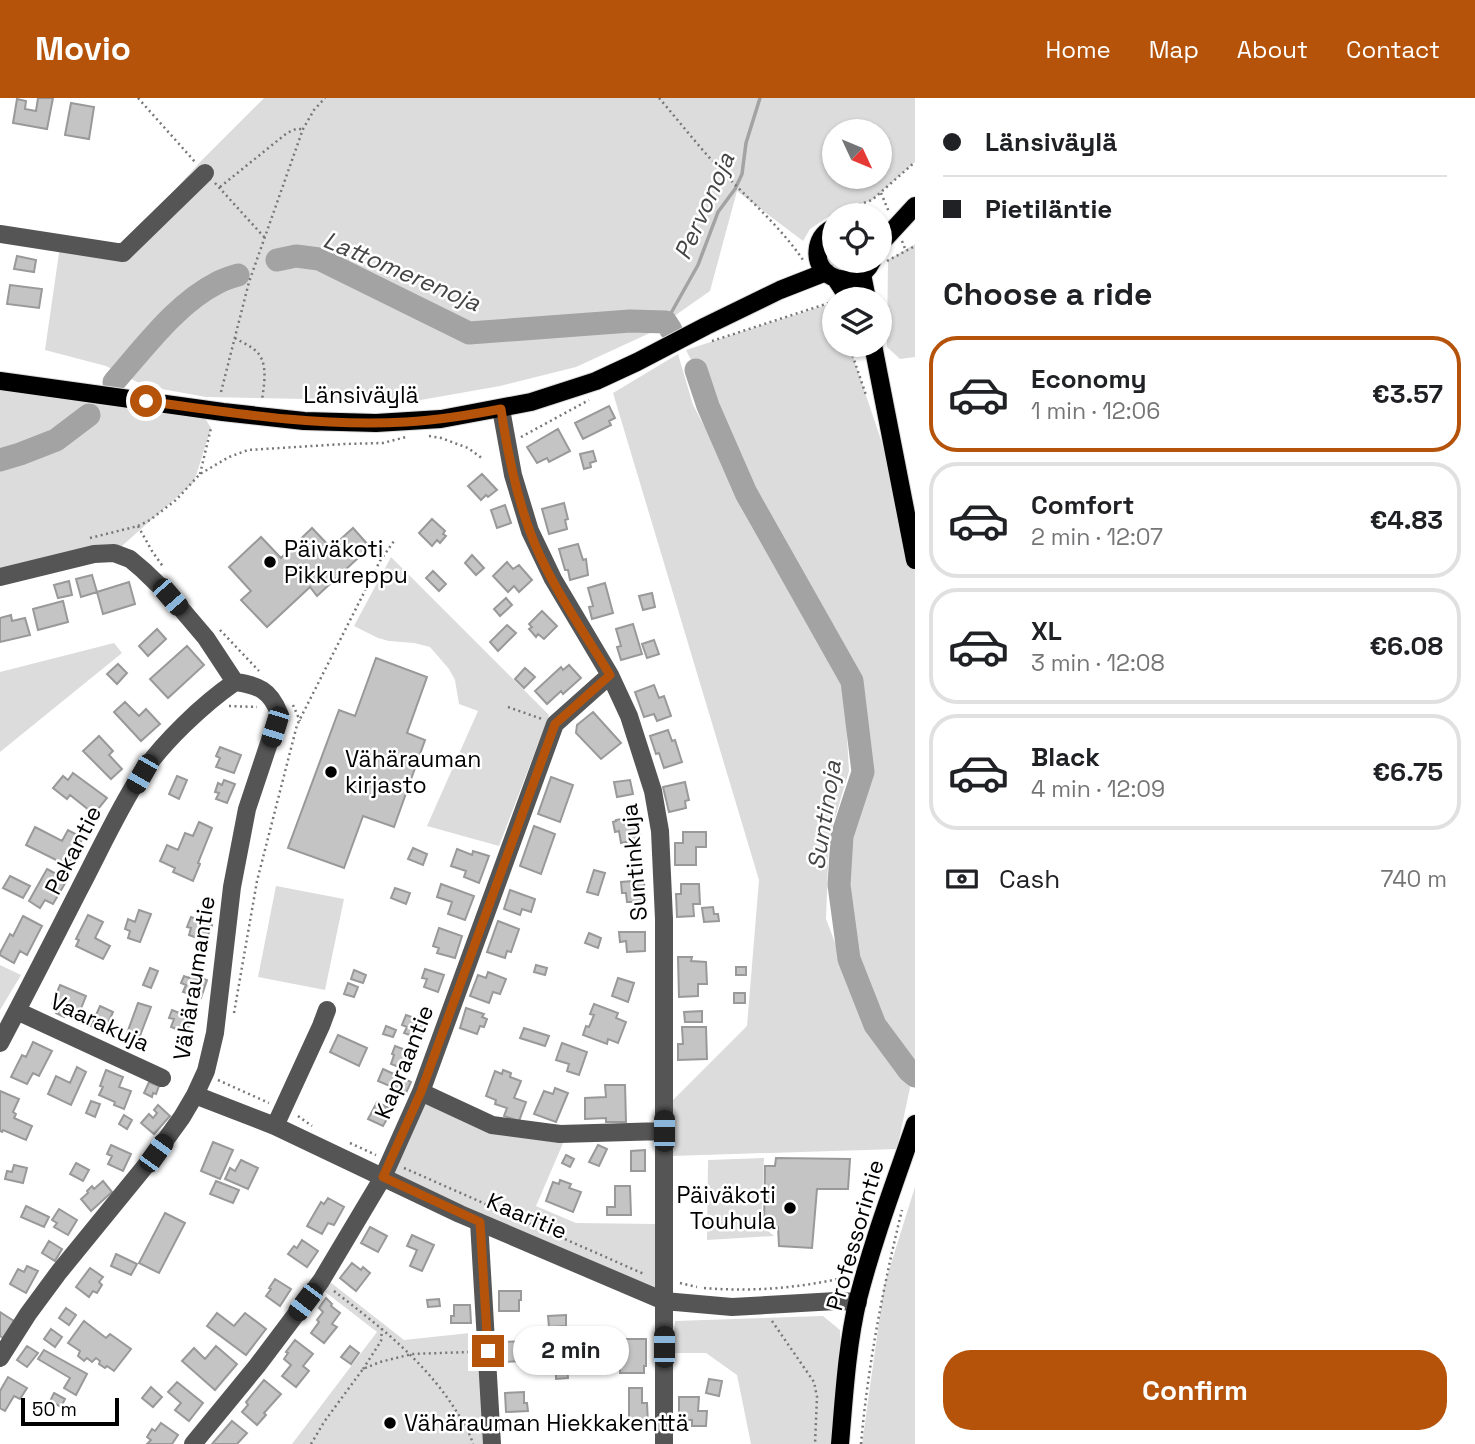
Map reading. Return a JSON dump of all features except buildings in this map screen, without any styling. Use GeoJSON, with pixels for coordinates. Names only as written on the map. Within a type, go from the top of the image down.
{"type":"FeatureCollection","features":[{"type":"Feature","properties":{"kind":"main road"},"geometry":{"type":"LineString","coordinates":[[892,218],[915,204]]}},
{"type":"Feature","properties":{"kind":"main road"},"geometry":{"type":"LineString","coordinates":[[892,237],[915,204]]}},
{"type":"Feature","properties":{"kind":"main road"},"geometry":{"type":"LineString","coordinates":[[822,236],[819,241],[822,253]]}},
{"type":"Feature","properties":{"kind":"main road","name":"Länsiväylä"},"geometry":{"type":"LineString","coordinates":[[0,381],[282,419],[407,422],[441,419],[501,409],[563,393],[596,381],[708,334],[780,290],[822,271]]}},
{"type":"Feature","properties":{"kind":"main road"},"geometry":{"type":"LineString","coordinates":[[829,273],[840,287]]}},
{"type":"Feature","properties":{"kind":"main road"},"geometry":{"type":"LineString","coordinates":[[834,273],[849,280],[858,273]]}},
{"type":"Feature","properties":{"kind":"main road"},"geometry":{"type":"LineString","coordinates":[[875,357],[915,560]]}},
{"type":"Feature","properties":{"kind":"main road","name":"Professorintie"},"geometry":{"type":"LineString","coordinates":[[840,1444],[845,1380],[858,1302],[874,1244],[915,1124]]}},
{"type":"Feature","properties":{"kind":"street"},"geometry":{"type":"LineString","coordinates":[[0,234],[123,253],[205,173]]}},
{"type":"Feature","properties":{"kind":"street","name":"Suntinkuja"},"geometry":{"type":"LineString","coordinates":[[501,409],[513,475],[530,531],[552,579],[610,675],[629,716],[653,791],[660,831],[664,919],[664,1444]]}},
{"type":"Feature","properties":{"kind":"street"},"geometry":{"type":"LineString","coordinates":[[0,577],[94,554],[114,553],[130,559],[180,607],[206,638],[235,682],[252,684],[267,693],[274,702],[273,710]]}},
{"type":"Feature","properties":{"kind":"street","name":"Kapraantie"},"geometry":{"type":"LineString","coordinates":[[192,1444],[257,1366],[321,1281],[386,1169],[421,1092],[555,724],[610,675]]}},
{"type":"Feature","properties":{"kind":"street","name":"Pekantie"},"geometry":{"type":"LineString","coordinates":[[0,1043],[118,814],[142,774],[197,712],[235,682]]}},
{"type":"Feature","properties":{"kind":"street","name":"Vähäraumantie"},"geometry":{"type":"LineString","coordinates":[[0,1358],[59,1272],[182,1117],[206,1071],[215,1032],[232,887],[247,809],[273,710]]}},
{"type":"Feature","properties":{"kind":"street"},"geometry":{"type":"LineString","coordinates":[[275,1126],[327,1010]]}},
{"type":"Feature","properties":{"kind":"street","name":"Vaarakuja"},"geometry":{"type":"LineString","coordinates":[[17,1011],[162,1078]]}},
{"type":"Feature","properties":{"kind":"street"},"geometry":{"type":"LineString","coordinates":[[421,1092],[492,1125],[560,1135],[664,1131]]}},
{"type":"Feature","properties":{"kind":"street","name":"Kaaritie"},"geometry":{"type":"LineString","coordinates":[[195,1095],[386,1169],[480,1222],[664,1301],[732,1307],[858,1302]]}},
{"type":"Feature","properties":{"kind":"street"},"geometry":{"type":"LineString","coordinates":[[480,1222],[492,1444]]}},
{"type":"Feature","properties":{"kind":"path"},"geometry":{"type":"LineString","coordinates":[[138,98],[265,238]]}},
{"type":"Feature","properties":{"kind":"path"},"geometry":{"type":"LineString","coordinates":[[221,392],[249,282],[303,129],[325,98]]}},
{"type":"Feature","properties":{"kind":"path"},"geometry":{"type":"LineString","coordinates":[[659,98],[720,169],[747,194],[799,253]]}},
{"type":"Feature","properties":{"kind":"path"},"geometry":{"type":"LineString","coordinates":[[220,187],[287,134],[303,129]]}},
{"type":"Feature","properties":{"kind":"path"},"geometry":{"type":"LineString","coordinates":[[892,182],[915,162]]}},
{"type":"Feature","properties":{"kind":"path"},"geometry":{"type":"LineString","coordinates":[[892,254],[915,246]]}},
{"type":"Feature","properties":{"kind":"path"},"geometry":{"type":"LineString","coordinates":[[708,334],[822,305]]}},
{"type":"Feature","properties":{"kind":"path"},"geometry":{"type":"LineString","coordinates":[[235,338],[255,350],[263,359],[265,377],[262,400]]}},
{"type":"Feature","properties":{"kind":"path"},"geometry":{"type":"LineString","coordinates":[[853,357],[867,397]]}},
{"type":"Feature","properties":{"kind":"path"},"geometry":{"type":"LineString","coordinates":[[200,474],[211,428]]}},
{"type":"Feature","properties":{"kind":"path"},"geometry":{"type":"LineString","coordinates":[[420,434],[468,448],[483,460]]}},
{"type":"Feature","properties":{"kind":"path"},"geometry":{"type":"LineString","coordinates":[[85,540],[138,526],[150,520],[176,500],[200,474],[229,457],[248,450],[383,443],[407,437]]}},
{"type":"Feature","properties":{"kind":"path"},"geometry":{"type":"LineString","coordinates":[[218,705],[273,710]]}},
{"type":"Feature","properties":{"kind":"path"},"geometry":{"type":"LineString","coordinates":[[508,706],[555,724]]}},
{"type":"Feature","properties":{"kind":"path"},"geometry":{"type":"LineString","coordinates":[[214,1078],[294,1113],[314,1127]]}},
{"type":"Feature","properties":{"kind":"path"},"geometry":{"type":"LineString","coordinates":[[340,1139],[386,1169],[644,1274]]}},
{"type":"Feature","properties":{"kind":"path"},"geometry":{"type":"LineString","coordinates":[[861,1444],[870,1364],[884,1286],[905,1200]]}},
{"type":"Feature","properties":{"kind":"path"},"geometry":{"type":"LineString","coordinates":[[665,1282],[741,1290],[810,1285],[850,1277]]}},
{"type":"Feature","properties":{"kind":"path"},"geometry":{"type":"LineString","coordinates":[[321,1281],[412,1354],[446,1395],[470,1432],[473,1444]]}},
{"type":"Feature","properties":{"kind":"path"},"geometry":{"type":"LineString","coordinates":[[772,1321],[814,1382],[817,1397],[815,1444]]}},
{"type":"Feature","properties":{"kind":"path"},"geometry":{"type":"LineString","coordinates":[[311,1444],[381,1341],[382,1328]]}},
{"type":"Feature","properties":{"kind":"path"},"geometry":{"type":"LineString","coordinates":[[363,1368],[412,1354],[488,1351]]}},
{"type":"Feature","properties":{"kind":"shaded area"},"geometry":{"type":"Polygon","coordinates":[[[264,98],[915,98],[915,162],[892,182],[892,119],[822,119],[822,189],[884,189],[872,200],[864,203],[822,203],[822,221],[810,229],[803,241],[737,191],[710,291],[650,333],[576,367],[500,386],[415,401],[206,397],[145,386],[106,366],[45,350],[61,239],[121,249],[202,160],[264,98]]]}},
{"type":"Feature","properties":{"kind":"shaded area"},"geometry":{"type":"Polygon","coordinates":[[[915,244],[915,357],[900,359],[892,352],[892,287],[888,287],[888,273],[892,273],[892,258],[915,244]]]}},
{"type":"Feature","properties":{"kind":"shaded area"},"geometry":{"type":"Polygon","coordinates":[[[822,306],[822,357],[853,357],[904,508],[915,560],[915,1073],[909,1071],[849,959],[839,885],[842,836],[863,772],[852,681],[746,493],[686,350],[822,306]]]}},
{"type":"Feature","properties":{"kind":"shaded area"},"geometry":{"type":"Polygon","coordinates":[[[678,354],[693,405],[844,685],[849,771],[829,838],[826,919],[864,1019],[911,1083],[897,1149],[671,1156],[672,1101],[747,1026],[759,880],[613,393],[678,354]]]}},
{"type":"Feature","properties":{"kind":"shaded area"},"geometry":{"type":"Polygon","coordinates":[[[0,390],[205,418],[211,428],[194,482],[114,553],[0,580],[0,390]]]}},
{"type":"Feature","properties":{"kind":"shaded area"},"geometry":{"type":"Polygon","coordinates":[[[391,557],[549,715],[499,846],[427,826],[478,711],[459,704],[455,680],[430,647],[378,638],[354,626],[391,557]]]}},
{"type":"Feature","properties":{"kind":"shaded area"},"geometry":{"type":"Polygon","coordinates":[[[114,643],[122,653],[0,752],[0,672],[114,643]]]}},
{"type":"Feature","properties":{"kind":"shaded area"},"geometry":{"type":"Polygon","coordinates":[[[276,886],[344,899],[325,990],[258,977],[276,886]]]}},
{"type":"Feature","properties":{"kind":"shaded area"},"geometry":{"type":"Polygon","coordinates":[[[0,965],[21,975],[0,1010],[0,965]]]}},
{"type":"Feature","properties":{"kind":"shaded area"},"geometry":{"type":"Polygon","coordinates":[[[429,1096],[564,1141],[536,1206],[576,1223],[655,1224],[655,1297],[390,1181],[429,1096]]]}},
{"type":"Feature","properties":{"kind":"shaded area"},"geometry":{"type":"Polygon","coordinates":[[[764,1158],[761,1225],[774,1236],[707,1240],[708,1160],[764,1158]]]}},
{"type":"Feature","properties":{"kind":"shaded area"},"geometry":{"type":"Polygon","coordinates":[[[915,1187],[915,1444],[862,1444],[884,1286],[915,1187]]]}},
{"type":"Feature","properties":{"kind":"shaded area"},"geometry":{"type":"Polygon","coordinates":[[[330,1282],[404,1340],[479,1332],[487,1444],[292,1444],[377,1332],[324,1291],[330,1282]]]}},
{"type":"Feature","properties":{"kind":"shaded area"},"geometry":{"type":"Polygon","coordinates":[[[823,1316],[840,1330],[842,1444],[751,1444],[737,1375],[706,1353],[672,1353],[675,1321],[823,1316]]]}},
{"type":"Feature","properties":{"kind":"waterway","name":"Pervonoja"},"geometry":{"type":"LineString","coordinates":[[666,322],[698,265],[718,212],[742,174],[746,143],[760,98]]}},
{"type":"Feature","properties":{"kind":"waterway","name":"Lattomerenoja"},"geometry":{"type":"LineString","coordinates":[[277,260],[296,256],[319,259],[469,333],[630,321],[666,322],[671,330]]}},
{"type":"Feature","properties":{"kind":"waterway","name":"Lattomerenoja"},"geometry":{"type":"LineString","coordinates":[[114,382],[162,327],[188,302],[217,283],[238,275]]}},
{"type":"Feature","properties":{"kind":"waterway","name":"Suntinoja"},"geometry":{"type":"LineString","coordinates":[[696,370],[708,406],[746,493],[852,681],[863,772],[842,836],[839,885],[849,959],[875,1025],[915,1076]]}},
{"type":"Feature","properties":{"kind":"waterway","name":"Lattomerenoja"},"geometry":{"type":"LineString","coordinates":[[0,460],[56,440],[89,415]]}},
{"type":"Feature","properties":{"kind":"place","name":"Päiväkoti Pikkureppu"},"geometry":{"type":"Point","coordinates":[270,562]}},
{"type":"Feature","properties":{"kind":"place","name":"Vähärauman kirjasto"},"geometry":{"type":"Point","coordinates":[331,772]}},
{"type":"Feature","properties":{"kind":"place","name":"Päiväkoti Touhula"},"geometry":{"type":"Point","coordinates":[790,1208]}},
{"type":"Feature","properties":{"kind":"place","name":"Vähärauman Hiekkakenttä"},"geometry":{"type":"Point","coordinates":[390,1423]}},
{"type":"Feature","properties":{"kind":"route"},"geometry":{"type":"LineString","coordinates":[[146,401],[282,419],[354,423],[441,419],[501,409],[513,475],[530,531],[552,579],[610,675],[555,724],[421,1092],[383,1177],[480,1222],[488,1351]]}}]}
